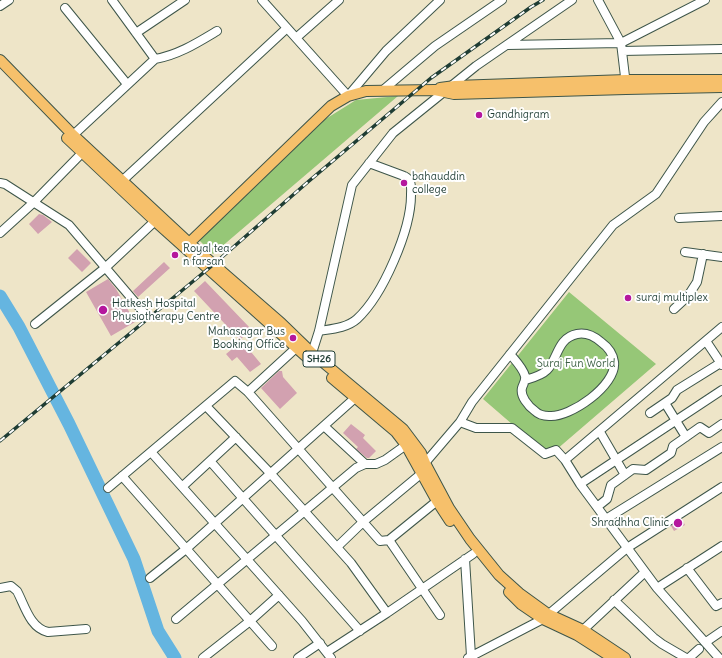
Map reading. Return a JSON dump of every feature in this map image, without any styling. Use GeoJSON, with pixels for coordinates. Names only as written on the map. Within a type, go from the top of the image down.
{"type":"FeatureCollection","features":[{"type":"Feature","properties":{"kind":"main road","name":"SH26"},"geometry":{"type":"LineString","coordinates":[[0,60],[71,137],[82,153],[155,221],[281,323],[312,353],[403,429],[421,453],[423,468],[437,501],[469,556],[521,604],[545,616],[613,658]]}},
{"type":"Feature","properties":{"kind":"main road","name":"SH26"},"geometry":{"type":"LineString","coordinates":[[0,69],[71,137],[122,181],[208,268],[296,348],[396,432],[423,468],[470,539],[500,575],[519,593],[545,616],[583,630],[625,658]]}},
{"type":"Feature","properties":{"kind":"main road"},"geometry":{"type":"LineString","coordinates":[[187,246],[331,106],[348,96],[366,91],[383,90],[442,90],[454,94],[722,80]]}},
{"type":"Feature","properties":{"kind":"main road"},"geometry":{"type":"LineString","coordinates":[[626,84],[722,87]]}},
{"type":"Feature","properties":{"kind":"street"},"geometry":{"type":"LineString","coordinates":[[0,6],[8,0]]}},
{"type":"Feature","properties":{"kind":"street"},"geometry":{"type":"LineString","coordinates":[[112,0],[155,59]]}},
{"type":"Feature","properties":{"kind":"street"},"geometry":{"type":"LineString","coordinates":[[136,33],[185,0]]}},
{"type":"Feature","properties":{"kind":"street"},"geometry":{"type":"LineString","coordinates":[[296,38],[339,0]]}},
{"type":"Feature","properties":{"kind":"street"},"geometry":{"type":"LineString","coordinates":[[266,2],[287,28],[348,96],[386,52],[440,0]]}},
{"type":"Feature","properties":{"kind":"street"},"geometry":{"type":"LineString","coordinates":[[383,90],[435,46],[502,0]]}},
{"type":"Feature","properties":{"kind":"street"},"geometry":{"type":"LineString","coordinates":[[312,353],[319,331],[352,185],[393,133],[442,90],[572,0]]}},
{"type":"Feature","properties":{"kind":"street"},"geometry":{"type":"LineString","coordinates":[[598,0],[622,47],[626,84]]}},
{"type":"Feature","properties":{"kind":"street"},"geometry":{"type":"LineString","coordinates":[[622,47],[705,0]]}},
{"type":"Feature","properties":{"kind":"street"},"geometry":{"type":"LineString","coordinates":[[65,8],[127,84]]}},
{"type":"Feature","properties":{"kind":"street"},"geometry":{"type":"LineString","coordinates":[[122,181],[287,28]]}},
{"type":"Feature","properties":{"kind":"street"},"geometry":{"type":"LineString","coordinates":[[71,137],[155,59],[167,57],[181,51],[217,31]]}},
{"type":"Feature","properties":{"kind":"street"},"geometry":{"type":"LineString","coordinates":[[506,45],[722,49]]}},
{"type":"Feature","properties":{"kind":"street"},"geometry":{"type":"LineString","coordinates":[[337,547],[423,468],[460,422],[472,402],[613,225],[656,194],[704,122],[722,102]]}},
{"type":"Feature","properties":{"kind":"street"},"geometry":{"type":"LineString","coordinates":[[0,233],[33,203],[82,153]]}},
{"type":"Feature","properties":{"kind":"street"},"geometry":{"type":"LineString","coordinates":[[319,331],[346,325],[356,320],[378,292],[400,248],[409,215],[411,186],[409,179],[369,163]]}},
{"type":"Feature","properties":{"kind":"street"},"geometry":{"type":"LineString","coordinates":[[2,182],[69,225],[145,314]]}},
{"type":"Feature","properties":{"kind":"street"},"geometry":{"type":"LineString","coordinates":[[679,218],[722,216]]}},
{"type":"Feature","properties":{"kind":"street"},"geometry":{"type":"LineString","coordinates":[[35,324],[105,268],[155,221]]}},
{"type":"Feature","properties":{"kind":"street"},"geometry":{"type":"LineString","coordinates":[[685,252],[722,257]]}},
{"type":"Feature","properties":{"kind":"street"},"geometry":{"type":"LineString","coordinates":[[674,309],[688,296],[697,282],[703,254]]}},
{"type":"Feature","properties":{"kind":"street"},"geometry":{"type":"LineString","coordinates":[[565,460],[600,432],[722,327]]}},
{"type":"Feature","properties":{"kind":"street"},"geometry":{"type":"LineString","coordinates":[[510,354],[522,369],[525,380],[522,390],[523,396],[534,411],[549,416],[558,415],[573,409],[588,400],[600,390],[609,379],[613,370],[614,362],[612,353],[594,336],[575,334],[564,341],[548,370],[525,380]]}},
{"type":"Feature","properties":{"kind":"street"},"geometry":{"type":"LineString","coordinates":[[650,413],[672,398],[677,390],[722,363],[706,341]]}},
{"type":"Feature","properties":{"kind":"street"},"geometry":{"type":"LineString","coordinates":[[248,392],[296,348]]}},
{"type":"Feature","properties":{"kind":"street"},"geometry":{"type":"LineString","coordinates":[[108,488],[235,381],[248,392],[380,541],[389,540],[437,501]]}},
{"type":"Feature","properties":{"kind":"street"},"geometry":{"type":"LineString","coordinates":[[580,484],[722,390]]}},
{"type":"Feature","properties":{"kind":"street"},"geometry":{"type":"LineString","coordinates":[[150,578],[186,549],[355,398]]}},
{"type":"Feature","properties":{"kind":"street"},"geometry":{"type":"LineString","coordinates":[[665,403],[686,437]]}},
{"type":"Feature","properties":{"kind":"street"},"geometry":{"type":"LineString","coordinates":[[206,406],[271,474],[351,563],[387,613]]}},
{"type":"Feature","properties":{"kind":"street"},"geometry":{"type":"LineString","coordinates":[[460,422],[476,428],[512,428],[545,454],[556,450],[565,460],[580,484],[657,588],[719,658]]}},
{"type":"Feature","properties":{"kind":"street"},"geometry":{"type":"LineString","coordinates":[[597,506],[606,499],[612,485],[633,469],[646,470],[671,453],[673,446],[700,427],[709,433],[722,424]]}},
{"type":"Feature","properties":{"kind":"street"},"geometry":{"type":"LineString","coordinates":[[324,426],[365,464]]}},
{"type":"Feature","properties":{"kind":"street"},"geometry":{"type":"LineString","coordinates":[[600,432],[625,475]]}},
{"type":"Feature","properties":{"kind":"street"},"geometry":{"type":"LineString","coordinates":[[183,486],[236,437]]}},
{"type":"Feature","properties":{"kind":"street"},"geometry":{"type":"LineString","coordinates":[[176,619],[356,468],[365,464],[376,464],[385,460],[406,445]]}},
{"type":"Feature","properties":{"kind":"street"},"geometry":{"type":"LineString","coordinates":[[606,519],[722,447]]}},
{"type":"Feature","properties":{"kind":"street"},"geometry":{"type":"LineString","coordinates":[[151,452],[279,595],[329,655],[360,631],[469,556]]}},
{"type":"Feature","properties":{"kind":"street"},"geometry":{"type":"LineString","coordinates":[[210,461],[360,631]]}},
{"type":"Feature","properties":{"kind":"street"},"geometry":{"type":"LineString","coordinates":[[122,476],[272,646]]}},
{"type":"Feature","properties":{"kind":"street"},"geometry":{"type":"LineString","coordinates":[[469,556],[469,657],[545,616],[627,548],[722,487]]}},
{"type":"Feature","properties":{"kind":"street"},"geometry":{"type":"LineString","coordinates":[[389,540],[440,615]]}},
{"type":"Feature","properties":{"kind":"street"},"geometry":{"type":"LineString","coordinates":[[657,588],[722,546]]}},
{"type":"Feature","properties":{"kind":"street"},"geometry":{"type":"LineString","coordinates":[[688,568],[716,606],[722,603]]}},
{"type":"Feature","properties":{"kind":"street"},"geometry":{"type":"LineString","coordinates":[[583,630],[645,572]]}},
{"type":"Feature","properties":{"kind":"street"},"geometry":{"type":"LineString","coordinates":[[0,588],[11,586],[18,591],[33,622],[42,631],[48,632],[86,629]]}},
{"type":"Feature","properties":{"kind":"street"},"geometry":{"type":"LineString","coordinates":[[203,658],[250,621],[279,595]]}},
{"type":"Feature","properties":{"kind":"street"},"geometry":{"type":"LineString","coordinates":[[614,600],[654,638],[686,658]]}},
{"type":"Feature","properties":{"kind":"street"},"geometry":{"type":"LineString","coordinates":[[706,642],[722,632]]}},
{"type":"Feature","properties":{"kind":"street"},"geometry":{"type":"LineString","coordinates":[[298,658],[320,643]]}},
{"type":"Feature","properties":{"kind":"street"},"geometry":{"type":"LineString","coordinates":[[689,658],[699,649]]}},
{"type":"Feature","properties":{"kind":"green space"},"geometry":{"type":"Polygon","coordinates":[[[398,96],[213,254],[199,240],[324,120],[356,100],[398,96]]]}},
{"type":"Feature","properties":{"kind":"green space","name":"Suraj Fun World"},"geometry":{"type":"Polygon","coordinates":[[[569,292],[656,364],[549,456],[483,399],[569,292]]]}},
{"type":"Feature","properties":{"kind":"building"},"geometry":{"type":"Polygon","coordinates":[[[39,214],[43,215],[52,222],[38,234],[29,224],[39,214]]]}},
{"type":"Feature","properties":{"kind":"building"},"geometry":{"type":"Polygon","coordinates":[[[77,249],[91,263],[82,272],[68,258],[77,249]]]}},
{"type":"Feature","properties":{"kind":"building"},"geometry":{"type":"Polygon","coordinates":[[[164,262],[170,268],[138,297],[133,291],[164,262]]]}},
{"type":"Feature","properties":{"kind":"building"},"geometry":{"type":"Polygon","coordinates":[[[108,279],[116,289],[135,322],[111,336],[86,292],[108,279]]]}},
{"type":"Feature","properties":{"kind":"building"},"geometry":{"type":"Polygon","coordinates":[[[205,281],[251,329],[240,340],[194,291],[205,281]]]}},
{"type":"Feature","properties":{"kind":"building"},"geometry":{"type":"Polygon","coordinates":[[[242,341],[261,364],[250,372],[237,357],[232,361],[226,354],[242,341]]]}},
{"type":"Feature","properties":{"kind":"building"},"geometry":{"type":"Polygon","coordinates":[[[279,371],[282,371],[283,377],[297,393],[280,409],[261,388],[279,371]]]}},
{"type":"Feature","properties":{"kind":"building"},"geometry":{"type":"Polygon","coordinates":[[[351,424],[365,435],[363,438],[376,451],[369,458],[356,449],[358,447],[343,433],[351,424]]]}},
{"type":"Feature","properties":{"kind":"building"},"geometry":{"type":"Polygon","coordinates":[[[682,519],[685,525],[674,531],[671,526],[682,519]]]}},
{"type":"Feature","properties":{"kind":"waterway"},"geometry":{"type":"LineString","coordinates":[[0,296],[19,327],[69,424],[134,559],[158,631],[175,658]]}},
{"type":"Feature","properties":{"kind":"railway"},"geometry":{"type":"LineString","coordinates":[[0,441],[214,264],[431,78],[543,0]]}},
{"type":"Feature","properties":{"kind":"place","name":"Gandhigram"},"geometry":{"type":"Point","coordinates":[479,115]}},
{"type":"Feature","properties":{"kind":"place","name":"bahauddin college"},"geometry":{"type":"Point","coordinates":[404,183]}},
{"type":"Feature","properties":{"kind":"place","name":"Royal tea n farsan"},"geometry":{"type":"Point","coordinates":[175,255]}},
{"type":"Feature","properties":{"kind":"place","name":"suraj multiplex"},"geometry":{"type":"Point","coordinates":[628,298]}},
{"type":"Feature","properties":{"kind":"place","name":"Hatkesh Hospital Physiotherapy Centre"},"geometry":{"type":"Point","coordinates":[103,310]}},
{"type":"Feature","properties":{"kind":"place","name":"Mahasagar Bus Booking Office"},"geometry":{"type":"Point","coordinates":[293,338]}},
{"type":"Feature","properties":{"kind":"place","name":"Shradhha Clinic"},"geometry":{"type":"Point","coordinates":[678,523]}}]}
